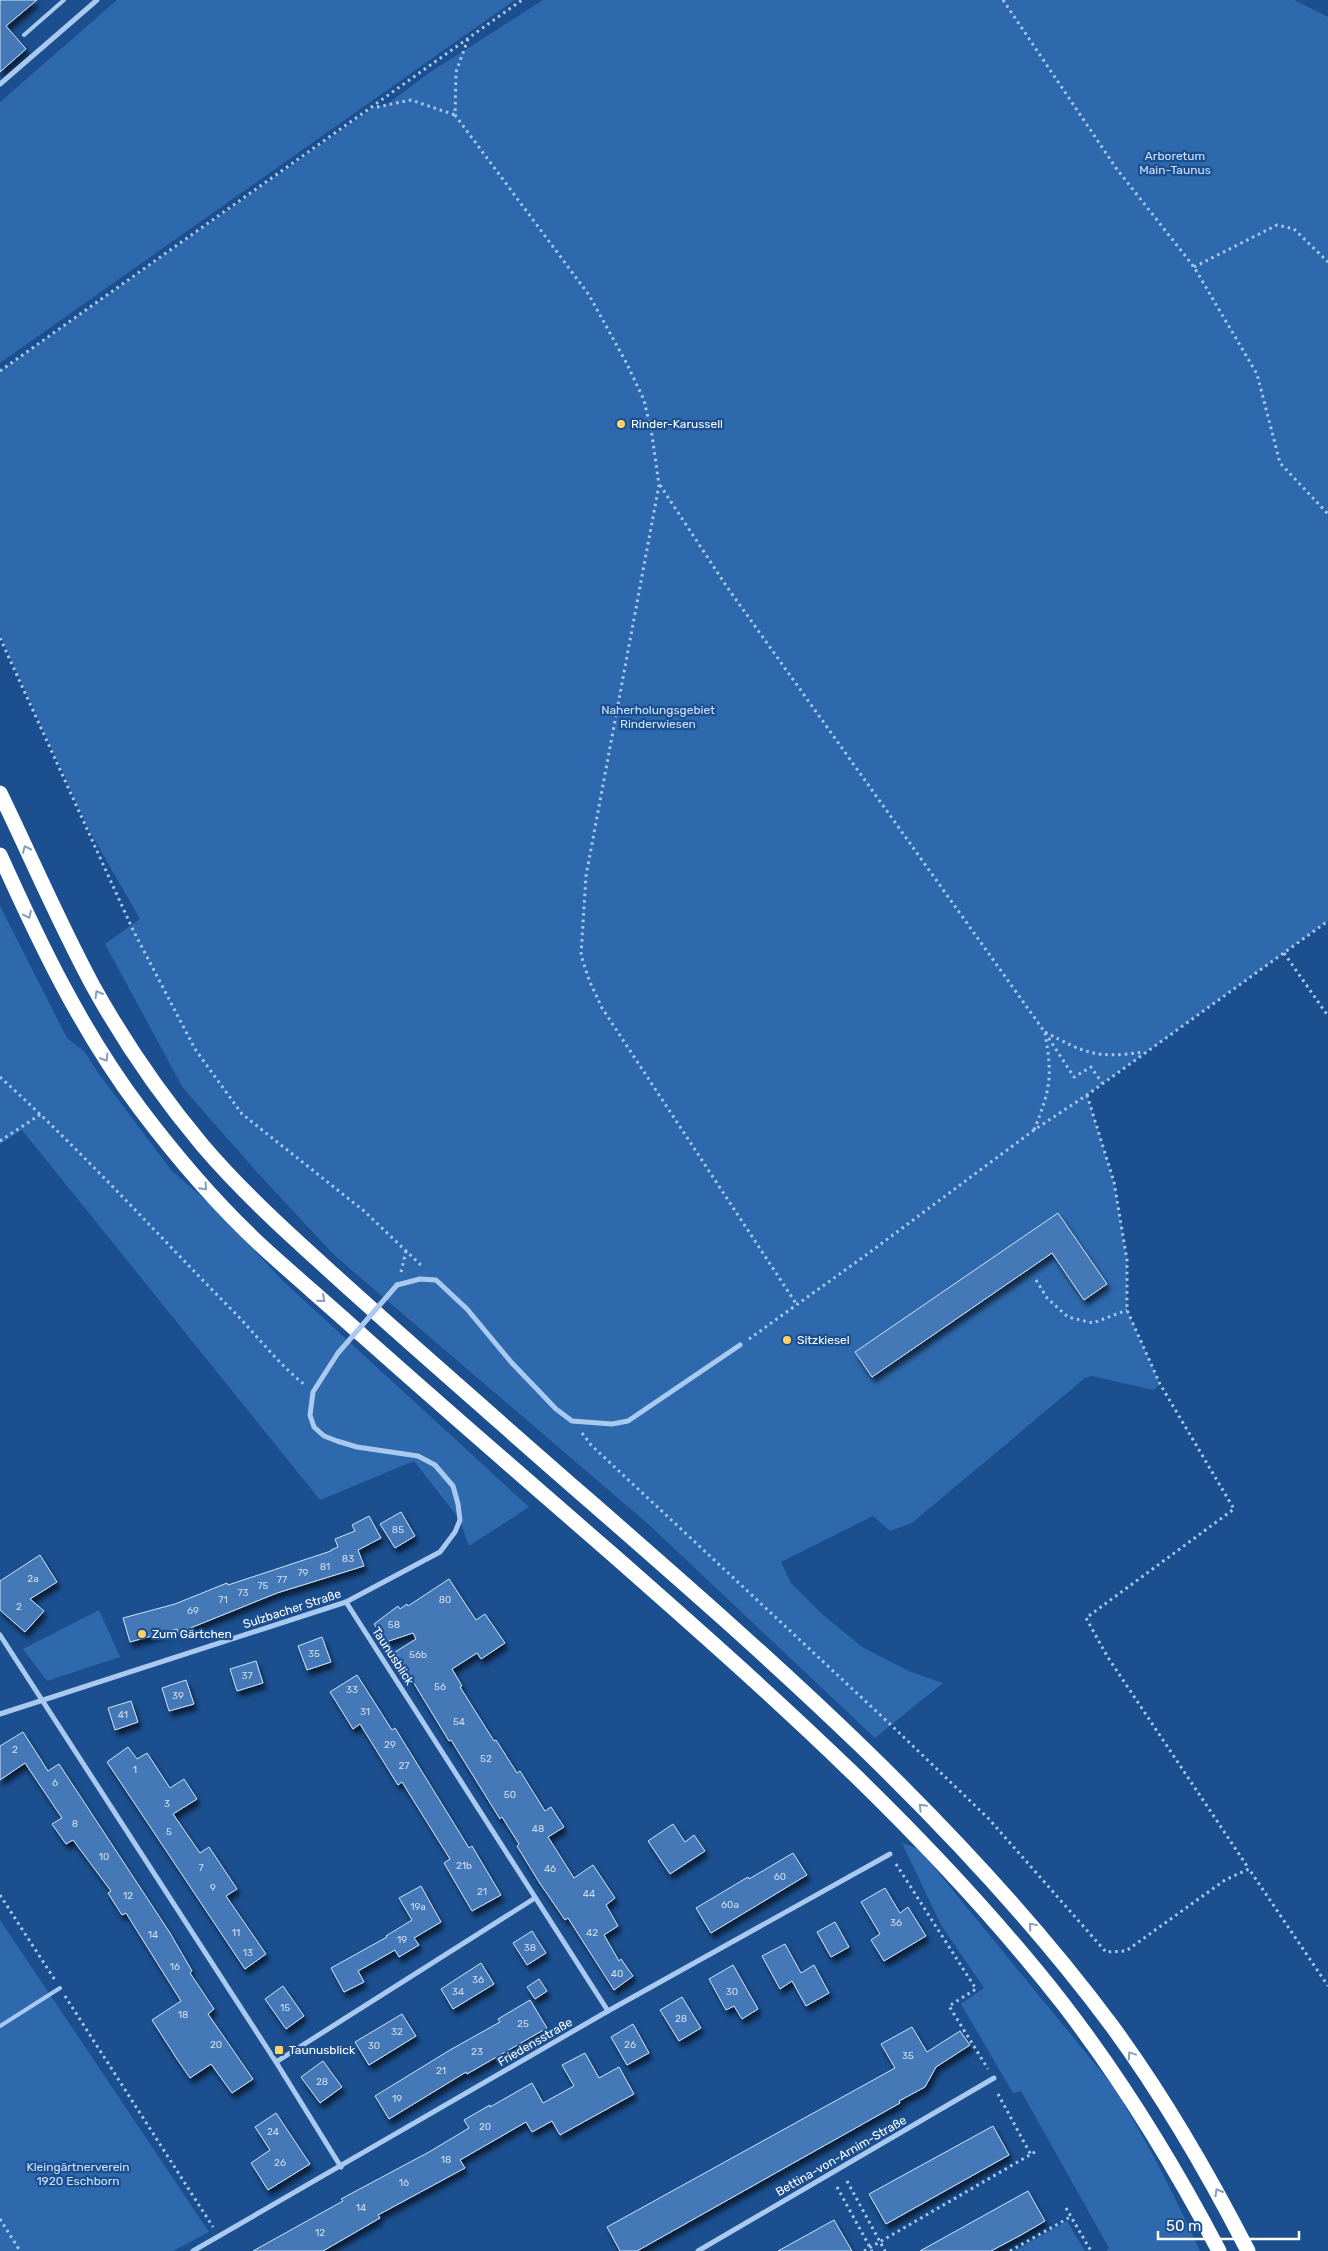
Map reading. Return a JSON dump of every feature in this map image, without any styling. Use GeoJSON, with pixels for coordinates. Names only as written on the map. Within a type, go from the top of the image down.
{"type":"FeatureCollection","features":[{"type":"Feature","properties":{"kind":"highway"},"geometry":{"type":"LineString","coordinates":[[2,795],[66,934],[115,1024],[173,1108],[207,1150],[241,1188],[342,1282],[738,1633],[843,1730],[965,1850],[1052,1951],[1116,2032],[1192,2148],[1248,2251]]}},
{"type":"Feature","properties":{"kind":"highway"},"geometry":{"type":"LineString","coordinates":[[0,855],[63,987],[89,1033],[138,1106],[188,1169],[263,1248],[722,1653],[834,1757],[947,1870],[1032,1966],[1096,2049],[1138,2110],[1196,2207],[1219,2251]]}},
{"type":"Feature","properties":{"kind":"highway"},"geometry":{"type":"LineString","coordinates":[[0,866],[12,883]]}},
{"type":"Feature","properties":{"kind":"street"},"geometry":{"type":"LineString","coordinates":[[0,84],[96,0]]}},
{"type":"Feature","properties":{"kind":"street"},"geometry":{"type":"LineString","coordinates":[[313,1392],[338,1353],[397,1285],[420,1278],[436,1280],[467,1309],[511,1362],[556,1408],[572,1421],[612,1424],[628,1420],[740,1345]]}},
{"type":"Feature","properties":{"kind":"street","name":"Sulzbacher Straße"},"geometry":{"type":"LineString","coordinates":[[0,1714],[346,1602],[440,1552],[455,1532],[460,1520],[458,1504],[453,1486],[449,1480],[435,1465],[418,1456],[357,1447],[324,1436],[314,1427],[310,1415],[313,1392]]}},
{"type":"Feature","properties":{"kind":"street","name":"Taunusblick"},"geometry":{"type":"LineString","coordinates":[[346,1602],[608,2011]]}},
{"type":"Feature","properties":{"kind":"street"},"geometry":{"type":"LineString","coordinates":[[0,1635],[276,2062],[341,2167]]}},
{"type":"Feature","properties":{"kind":"street","name":"Friedensstraße"},"geometry":{"type":"LineString","coordinates":[[193,2251],[608,2011],[890,1854]]}},
{"type":"Feature","properties":{"kind":"street"},"geometry":{"type":"LineString","coordinates":[[276,2062],[535,1898]]}},
{"type":"Feature","properties":{"kind":"street","name":"Bettina-von-Arnim-Straße"},"geometry":{"type":"LineString","coordinates":[[698,2251],[994,2078]]}},
{"type":"Feature","properties":{"kind":"lane"},"geometry":{"type":"LineString","coordinates":[[24,35],[64,0]]}},
{"type":"Feature","properties":{"kind":"lane"},"geometry":{"type":"LineString","coordinates":[[0,2026],[60,1988]]}},
{"type":"Feature","properties":{"kind":"path"},"geometry":{"type":"LineString","coordinates":[[0,370],[374,107],[522,0]]}},
{"type":"Feature","properties":{"kind":"path"},"geometry":{"type":"LineString","coordinates":[[1003,0],[1116,168],[1194,267],[1257,374],[1280,463],[1328,514]]}},
{"type":"Feature","properties":{"kind":"path"},"geometry":{"type":"LineString","coordinates":[[455,115],[456,72],[468,39]]}},
{"type":"Feature","properties":{"kind":"path"},"geometry":{"type":"LineString","coordinates":[[374,107],[411,100],[455,115],[589,295],[644,400],[652,435],[659,485],[586,876],[581,955],[589,980],[602,1008],[796,1305]]}},
{"type":"Feature","properties":{"kind":"path"},"geometry":{"type":"LineString","coordinates":[[1194,267],[1277,225],[1294,229],[1328,262]]}},
{"type":"Feature","properties":{"kind":"path"},"geometry":{"type":"LineString","coordinates":[[659,485],[727,586],[1044,1031],[1074,1078],[1091,1067],[1102,1083]]}},
{"type":"Feature","properties":{"kind":"path"},"geometry":{"type":"LineString","coordinates":[[0,638],[133,930],[195,1049],[242,1114],[364,1211],[406,1251],[397,1285]]}},
{"type":"Feature","properties":{"kind":"path"},"geometry":{"type":"LineString","coordinates":[[740,1345],[1034,1130],[1087,1095],[1145,1051],[1328,921]]}},
{"type":"Feature","properties":{"kind":"path"},"geometry":{"type":"LineString","coordinates":[[1284,953],[1328,1016]]}},
{"type":"Feature","properties":{"kind":"path"},"geometry":{"type":"LineString","coordinates":[[1044,1031],[1070,1045],[1095,1054],[1114,1056],[1145,1051]]}},
{"type":"Feature","properties":{"kind":"path"},"geometry":{"type":"LineString","coordinates":[[1034,1130],[1048,1094],[1050,1064],[1044,1031]]}},
{"type":"Feature","properties":{"kind":"path"},"geometry":{"type":"LineString","coordinates":[[0,1077],[41,1114],[233,1310],[289,1372],[313,1392]]}},
{"type":"Feature","properties":{"kind":"path"},"geometry":{"type":"LineString","coordinates":[[1087,1095],[1114,1182],[1127,1260],[1127,1310],[1160,1384],[1234,1509],[1086,1618],[1107,1656],[1328,1986]]}},
{"type":"Feature","properties":{"kind":"path"},"geometry":{"type":"LineString","coordinates":[[0,1141],[41,1114]]}},
{"type":"Feature","properties":{"kind":"path"},"geometry":{"type":"LineString","coordinates":[[1036,1280],[1047,1298],[1068,1317],[1093,1323],[1127,1310]]}},
{"type":"Feature","properties":{"kind":"path"},"geometry":{"type":"LineString","coordinates":[[572,1421],[591,1445],[988,1818],[1106,1952],[1126,1951],[1226,1880],[1249,1869]]}},
{"type":"Feature","properties":{"kind":"path"},"geometry":{"type":"LineString","coordinates":[[890,1854],[976,1989],[949,2006],[994,2078]]}},
{"type":"Feature","properties":{"kind":"path"},"geometry":{"type":"LineString","coordinates":[[0,1894],[219,2236]]}},
{"type":"Feature","properties":{"kind":"path"},"geometry":{"type":"LineString","coordinates":[[998,2094],[1031,2155]]}},
{"type":"Feature","properties":{"kind":"path"},"geometry":{"type":"LineString","coordinates":[[864,2251],[871,2249],[880,2240],[1035,2152]]}},
{"type":"Feature","properties":{"kind":"path"},"geometry":{"type":"LineString","coordinates":[[847,2181],[885,2251]]}},
{"type":"Feature","properties":{"kind":"path"},"geometry":{"type":"LineString","coordinates":[[837,2187],[871,2249]]}},
{"type":"Feature","properties":{"kind":"path"},"geometry":{"type":"LineString","coordinates":[[1066,2208],[1091,2251]]}},
{"type":"Feature","properties":{"kind":"path"},"geometry":{"type":"LineString","coordinates":[[1010,2251],[1072,2216]]}},
{"type":"Feature","properties":{"kind":"path"},"geometry":{"type":"LineString","coordinates":[[0,2219],[20,2251]]}},
{"type":"Feature","properties":{"kind":"green space"},"geometry":{"type":"Polygon","coordinates":[[[117,0],[515,0],[0,363],[0,102],[117,0]]]}},
{"type":"Feature","properties":{"kind":"green space","name":"Naherholungsgebiet Rinderwiesen"},"geometry":{"type":"Polygon","coordinates":[[[543,0],[1294,0],[1328,17],[1328,921],[1087,1095],[1114,1182],[1127,1260],[1127,1310],[1160,1384],[1153,1390],[1092,1376],[1085,1378],[912,1523],[890,1531],[873,1516],[781,1562],[791,1583],[822,1614],[862,1647],[911,1672],[943,1683],[875,1738],[647,1523],[334,1255],[255,1170],[183,1088],[105,944],[140,919],[89,830],[0,635],[0,371],[374,107],[386,105],[429,73],[543,0]],[[948,1193],[832,1280],[949,1193],[948,1193]]]}},
{"type":"Feature","properties":{"kind":"green space"},"geometry":{"type":"Polygon","coordinates":[[[0,906],[67,1038],[84,1051],[171,1170],[218,1211],[283,1281],[529,1507],[469,1546],[460,1520],[414,1461],[320,1500],[22,1130],[0,1144],[0,906]]]}},
{"type":"Feature","properties":{"kind":"green space"},"geometry":{"type":"Polygon","coordinates":[[[99,1610],[120,1657],[47,1681],[23,1649],[99,1610]]]}},
{"type":"Feature","properties":{"kind":"green space"},"geometry":{"type":"Polygon","coordinates":[[[902,1843],[919,1849],[1113,2086],[1159,2167],[1200,2251],[1106,2251],[1109,2248],[1021,2091],[1013,2093],[961,2004],[984,1988],[941,1925],[902,1843]]]}},
{"type":"Feature","properties":{"kind":"green space","name":"Kleingärtnerverein 1920 Eschborn"},"geometry":{"type":"Polygon","coordinates":[[[0,1920],[209,2232],[173,2251],[0,2251],[0,1920]]]}},
{"type":"Feature","properties":{"kind":"green space"},"geometry":{"type":"Polygon","coordinates":[[[1067,2221],[1085,2251],[1014,2251],[1067,2221]]]}},
{"type":"Feature","properties":{"kind":"building"},"geometry":{"type":"Polygon","coordinates":[[[0,0],[37,0],[6,26],[26,49],[0,72],[0,0]]]}},
{"type":"Feature","properties":{"kind":"building"},"geometry":{"type":"Polygon","coordinates":[[[1058,1213],[1107,1284],[1084,1300],[1052,1253],[872,1377],[855,1352],[1058,1213]]]}},
{"type":"Feature","properties":{"kind":"building"},"geometry":{"type":"Polygon","coordinates":[[[401,1512],[415,1536],[395,1548],[380,1524],[401,1512]]]}},
{"type":"Feature","properties":{"kind":"building"},"geometry":{"type":"Polygon","coordinates":[[[369,1516],[381,1538],[358,1550],[364,1566],[277,1593],[178,1633],[177,1629],[130,1642],[123,1618],[175,1604],[227,1583],[228,1585],[331,1551],[338,1547],[335,1539],[355,1531],[352,1525],[369,1516]]]}},
{"type":"Feature","properties":{"kind":"building"},"geometry":{"type":"Polygon","coordinates":[[[40,1555],[57,1582],[30,1599],[44,1611],[25,1632],[0,1610],[0,1581],[40,1555]]]}},
{"type":"Feature","properties":{"kind":"building"},"geometry":{"type":"Polygon","coordinates":[[[449,1579],[476,1620],[485,1614],[505,1643],[481,1659],[477,1653],[452,1669],[462,1686],[460,1687],[494,1741],[496,1740],[517,1773],[520,1771],[545,1811],[551,1807],[564,1827],[548,1837],[574,1878],[593,1865],[615,1898],[606,1905],[618,1926],[604,1935],[619,1961],[621,1959],[633,1976],[614,1990],[568,1918],[565,1920],[539,1882],[517,1846],[519,1844],[502,1817],[500,1819],[451,1740],[449,1741],[395,1652],[416,1639],[413,1633],[386,1642],[374,1624],[398,1606],[400,1609],[407,1604],[408,1606],[449,1579]]]}},
{"type":"Feature","properties":{"kind":"building"},"geometry":{"type":"Polygon","coordinates":[[[322,1637],[331,1662],[307,1670],[298,1646],[322,1637]]]}},
{"type":"Feature","properties":{"kind":"building"},"geometry":{"type":"Polygon","coordinates":[[[256,1661],[263,1683],[237,1691],[230,1669],[256,1661]]]}},
{"type":"Feature","properties":{"kind":"building"},"geometry":{"type":"Polygon","coordinates":[[[357,1675],[392,1730],[395,1728],[469,1848],[472,1846],[501,1895],[472,1911],[444,1863],[450,1859],[402,1782],[398,1785],[360,1724],[353,1729],[330,1692],[357,1675]]]}},
{"type":"Feature","properties":{"kind":"building"},"geometry":{"type":"Polygon","coordinates":[[[186,1680],[194,1704],[169,1711],[162,1688],[186,1680]]]}},
{"type":"Feature","properties":{"kind":"building"},"geometry":{"type":"Polygon","coordinates":[[[131,1701],[138,1722],[115,1730],[108,1708],[131,1701]]]}},
{"type":"Feature","properties":{"kind":"building"},"geometry":{"type":"Polygon","coordinates":[[[23,1732],[48,1771],[59,1764],[170,1933],[192,1971],[190,1973],[214,2009],[208,2014],[253,2079],[232,2093],[211,2064],[190,2078],[152,2020],[181,2001],[126,1913],[122,1915],[108,1893],[111,1891],[73,1840],[66,1844],[52,1824],[62,1818],[25,1763],[0,1780],[0,1746],[23,1732]]]}},
{"type":"Feature","properties":{"kind":"building"},"geometry":{"type":"Polygon","coordinates":[[[128,1747],[137,1759],[147,1753],[170,1788],[184,1779],[197,1799],[173,1814],[200,1853],[209,1847],[237,1889],[226,1896],[266,1954],[245,1969],[107,1762],[128,1747]]]}},
{"type":"Feature","properties":{"kind":"building"},"geometry":{"type":"Polygon","coordinates":[[[673,1824],[685,1842],[694,1835],[705,1851],[670,1874],[648,1841],[673,1824]]]}},
{"type":"Feature","properties":{"kind":"building"},"geometry":{"type":"Polygon","coordinates":[[[793,1853],[807,1875],[711,1933],[696,1908],[793,1853]]]}},
{"type":"Feature","properties":{"kind":"building"},"geometry":{"type":"Polygon","coordinates":[[[421,1886],[441,1922],[414,1938],[419,1945],[399,1957],[395,1950],[358,1971],[364,1982],[344,1992],[331,1968],[387,1937],[412,1920],[399,1898],[421,1886]]]}},
{"type":"Feature","properties":{"kind":"building"},"geometry":{"type":"Polygon","coordinates":[[[885,1888],[900,1913],[908,1907],[926,1936],[884,1961],[871,1940],[880,1934],[861,1902],[885,1888]]]}},
{"type":"Feature","properties":{"kind":"building"},"geometry":{"type":"Polygon","coordinates":[[[835,1922],[849,1947],[831,1957],[817,1932],[835,1922]]]}},
{"type":"Feature","properties":{"kind":"building"},"geometry":{"type":"Polygon","coordinates":[[[532,1931],[546,1953],[527,1965],[513,1943],[532,1931]]]}},
{"type":"Feature","properties":{"kind":"building"},"geometry":{"type":"Polygon","coordinates":[[[785,1944],[801,1973],[814,1965],[829,1993],[806,2006],[792,1981],[780,1989],[762,1956],[785,1944]]]}},
{"type":"Feature","properties":{"kind":"building"},"geometry":{"type":"Polygon","coordinates":[[[481,1963],[494,1984],[453,2009],[441,1989],[481,1963]]]}},
{"type":"Feature","properties":{"kind":"building"},"geometry":{"type":"Polygon","coordinates":[[[733,1965],[758,2009],[742,2019],[734,2006],[726,2010],[709,1979],[733,1965]]]}},
{"type":"Feature","properties":{"kind":"building"},"geometry":{"type":"Polygon","coordinates":[[[539,1979],[547,1991],[535,1999],[527,1987],[539,1979]]]}},
{"type":"Feature","properties":{"kind":"building"},"geometry":{"type":"Polygon","coordinates":[[[283,1986],[304,2016],[286,2029],[265,1999],[283,1986]]]}},
{"type":"Feature","properties":{"kind":"building"},"geometry":{"type":"Polygon","coordinates":[[[682,1997],[701,2028],[679,2041],[660,2010],[682,1997]]]}},
{"type":"Feature","properties":{"kind":"building"},"geometry":{"type":"Polygon","coordinates":[[[530,2000],[547,2028],[467,2074],[466,2072],[389,2119],[375,2096],[500,2022],[498,2019],[530,2000]]]}},
{"type":"Feature","properties":{"kind":"building"},"geometry":{"type":"Polygon","coordinates":[[[402,2014],[416,2036],[369,2065],[355,2042],[402,2014]]]}},
{"type":"Feature","properties":{"kind":"building"},"geometry":{"type":"Polygon","coordinates":[[[633,2024],[649,2053],[627,2065],[611,2037],[633,2024]]]}},
{"type":"Feature","properties":{"kind":"building"},"geometry":{"type":"Polygon","coordinates":[[[912,2027],[927,2052],[960,2031],[970,2045],[936,2067],[925,2087],[899,2101],[900,2103],[637,2251],[620,2251],[607,2227],[895,2068],[881,2044],[912,2027]]]}},
{"type":"Feature","properties":{"kind":"building"},"geometry":{"type":"Polygon","coordinates":[[[585,2053],[599,2078],[619,2067],[634,2094],[560,2135],[552,2121],[532,2132],[526,2122],[460,2160],[465,2168],[378,2215],[380,2218],[323,2251],[253,2251],[343,2201],[341,2199],[429,2152],[469,2128],[464,2120],[532,2083],[543,2103],[574,2086],[562,2065],[585,2053]]]}},
{"type":"Feature","properties":{"kind":"building"},"geometry":{"type":"Polygon","coordinates":[[[323,2061],[342,2087],[320,2103],[301,2077],[323,2061]]]}},
{"type":"Feature","properties":{"kind":"building"},"geometry":{"type":"Polygon","coordinates":[[[276,2113],[310,2164],[268,2190],[251,2163],[270,2150],[255,2127],[276,2113]]]}},
{"type":"Feature","properties":{"kind":"building"},"geometry":{"type":"Polygon","coordinates":[[[993,2126],[1009,2155],[886,2224],[869,2194],[993,2126]]]}},
{"type":"Feature","properties":{"kind":"building"},"geometry":{"type":"Polygon","coordinates":[[[1028,2191],[1045,2221],[1021,2235],[991,2251],[920,2251],[1028,2191]]]}},
{"type":"Feature","properties":{"kind":"building"},"geometry":{"type":"Polygon","coordinates":[[[834,2220],[852,2251],[778,2251],[834,2220]]]}},
{"type":"Feature","properties":{"kind":"place","name":"Rinder-Karussell"},"geometry":{"type":"Point","coordinates":[621,424]}},
{"type":"Feature","properties":{"kind":"place","name":"Sitzkiesel"},"geometry":{"type":"Point","coordinates":[787,1340]}},
{"type":"Feature","properties":{"kind":"place","name":"Zum Gärtchen"},"geometry":{"type":"Point","coordinates":[142,1634]}},
{"type":"Feature","properties":{"kind":"place","name":"Taunusblick"},"geometry":{"type":"Point","coordinates":[279,2050]}},
{"type":"Feature","properties":{"kind":"park label","name":"Arboretum Main-Taunus"},"geometry":{"type":"Point","coordinates":[1175,163]}}]}
